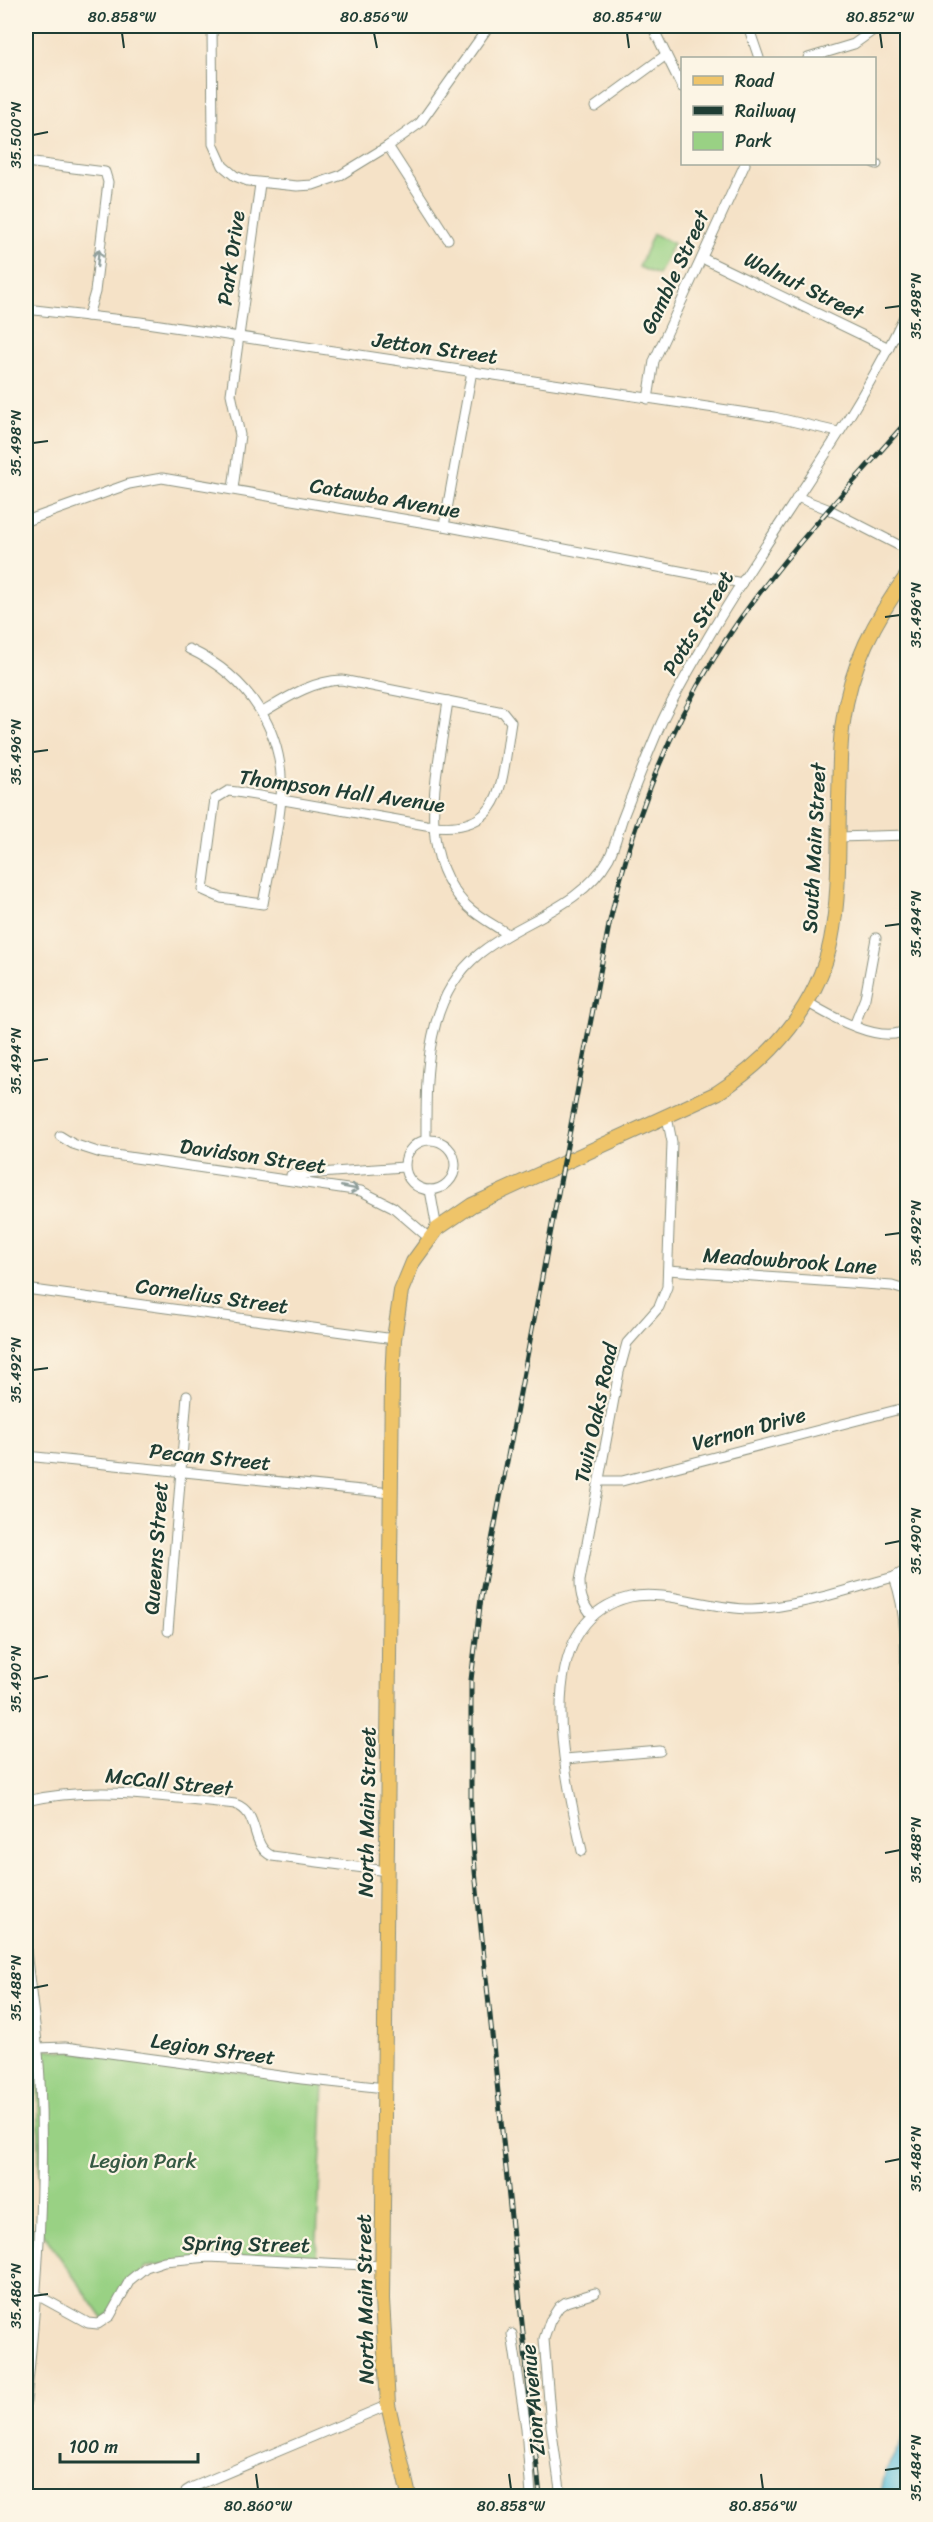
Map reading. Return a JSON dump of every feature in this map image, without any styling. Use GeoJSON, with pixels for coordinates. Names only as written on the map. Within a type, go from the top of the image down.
{"type":"FeatureCollection","features":[{"type":"Feature","properties":{"kind":"main road","name":"South Main Street"},"geometry":{"type":"LineString","coordinates":[[517,1184],[717,1093],[749,1071],[777,1044],[807,1002],[830,943],[835,906],[840,750],[848,696],[866,641],[887,603],[908,574]]}},
{"type":"Feature","properties":{"kind":"main road","name":"North Main Street"},"geometry":{"type":"LineString","coordinates":[[409,2496],[388,2405],[383,2331],[394,1339],[401,1291],[413,1262],[433,1234],[463,1210],[517,1184]]}},
{"type":"Feature","properties":{"kind":"street"},"geometry":{"type":"LineString","coordinates":[[212,26],[215,153],[229,172],[260,184],[297,186],[326,181],[351,170],[412,130],[428,114],[486,27]]}},
{"type":"Feature","properties":{"kind":"street"},"geometry":{"type":"LineString","coordinates":[[652,26],[681,85]]}},
{"type":"Feature","properties":{"kind":"street"},"geometry":{"type":"LineString","coordinates":[[748,26],[759,57]]}},
{"type":"Feature","properties":{"kind":"street"},"geometry":{"type":"LineString","coordinates":[[811,57],[854,44],[879,26]]}},
{"type":"Feature","properties":{"kind":"street"},"geometry":{"type":"LineString","coordinates":[[595,107],[666,55]]}},
{"type":"Feature","properties":{"kind":"street"},"geometry":{"type":"LineString","coordinates":[[388,146],[448,239]]}},
{"type":"Feature","properties":{"kind":"street"},"geometry":{"type":"LineString","coordinates":[[26,162],[105,172],[108,182],[95,292],[88,316]]}},
{"type":"Feature","properties":{"kind":"street","name":"Gamble Street"},"geometry":{"type":"LineString","coordinates":[[648,399],[654,361],[745,165]]}},
{"type":"Feature","properties":{"kind":"street","name":"Park Drive"},"geometry":{"type":"LineString","coordinates":[[233,489],[240,441],[231,394],[237,337],[260,184]]}},
{"type":"Feature","properties":{"kind":"street","name":"Walnut Street"},"geometry":{"type":"LineString","coordinates":[[702,258],[889,348]]}},
{"type":"Feature","properties":{"kind":"street","name":"Potts Street"},"geometry":{"type":"LineString","coordinates":[[426,1139],[427,1065],[436,1021],[455,980],[477,955],[508,934],[560,907],[591,884],[609,857],[659,727],[693,664],[889,348],[908,308]]}},
{"type":"Feature","properties":{"kind":"street","name":"Jetton Street"},"geometry":{"type":"LineString","coordinates":[[26,309],[472,371],[774,417],[838,432]]}},
{"type":"Feature","properties":{"kind":"street"},"geometry":{"type":"LineString","coordinates":[[444,526],[472,371]]}},
{"type":"Feature","properties":{"kind":"street","name":"Catawba Avenue"},"geometry":{"type":"LineString","coordinates":[[26,521],[149,478],[180,480],[444,526],[742,583]]}},
{"type":"Feature","properties":{"kind":"street"},"geometry":{"type":"LineString","coordinates":[[797,497],[830,510],[908,550]]}},
{"type":"Feature","properties":{"kind":"street"},"geometry":{"type":"LineString","coordinates":[[189,649],[212,660],[233,676],[263,712],[280,757],[281,799]]}},
{"type":"Feature","properties":{"kind":"street","name":"Thompson Hall Avenue"},"geometry":{"type":"LineString","coordinates":[[263,712],[307,688],[334,681],[350,681],[503,712],[511,722],[499,795],[487,815],[473,822],[433,826],[281,799],[228,791],[215,799],[203,890],[221,897],[263,904],[281,799]]}},
{"type":"Feature","properties":{"kind":"street"},"geometry":{"type":"LineString","coordinates":[[448,701],[433,826],[439,859],[453,889],[480,917],[508,934]]}},
{"type":"Feature","properties":{"kind":"street"},"geometry":{"type":"LineString","coordinates":[[838,837],[908,836]]}},
{"type":"Feature","properties":{"kind":"street"},"geometry":{"type":"LineString","coordinates":[[854,1026],[865,998],[876,938]]}},
{"type":"Feature","properties":{"kind":"street"},"geometry":{"type":"LineString","coordinates":[[807,1002],[854,1026],[880,1033],[891,1034],[905,1031],[908,1028]]}},
{"type":"Feature","properties":{"kind":"street","name":"Twin Oaks Road"},"geometry":{"type":"LineString","coordinates":[[593,1616],[583,1602],[580,1581],[625,1349],[631,1338],[663,1301],[668,1270],[672,1143],[668,1117]]}},
{"type":"Feature","properties":{"kind":"street","name":"Davidson Street"},"geometry":{"type":"LineString","coordinates":[[60,1136],[73,1144],[101,1153],[335,1186],[375,1196],[433,1234]]}},
{"type":"Feature","properties":{"kind":"street"},"geometry":{"type":"LineString","coordinates":[[426,1139],[437,1140],[446,1145],[453,1153],[455,1163],[454,1173],[449,1182],[440,1188],[430,1190],[415,1186],[410,1181],[404,1167],[405,1157],[410,1149],[417,1142],[426,1139]]}},
{"type":"Feature","properties":{"kind":"street"},"geometry":{"type":"LineString","coordinates":[[271,1177],[404,1167]]}},
{"type":"Feature","properties":{"kind":"street"},"geometry":{"type":"LineString","coordinates":[[430,1190],[433,1234]]}},
{"type":"Feature","properties":{"kind":"street","name":"Meadowbrook Lane"},"geometry":{"type":"LineString","coordinates":[[668,1270],[892,1286],[908,1291]]}},
{"type":"Feature","properties":{"kind":"street","name":"Cornelius Street"},"geometry":{"type":"LineString","coordinates":[[26,1289],[394,1339]]}},
{"type":"Feature","properties":{"kind":"street","name":"Queens Street"},"geometry":{"type":"LineString","coordinates":[[168,1631],[187,1396]]}},
{"type":"Feature","properties":{"kind":"street","name":"Vernon Drive"},"geometry":{"type":"LineString","coordinates":[[599,1481],[622,1481],[908,1407]]}},
{"type":"Feature","properties":{"kind":"street","name":"Pecan Street"},"geometry":{"type":"LineString","coordinates":[[26,1456],[392,1493]]}},
{"type":"Feature","properties":{"kind":"street"},"geometry":{"type":"LineString","coordinates":[[582,1851],[565,1759],[562,1711],[564,1673],[568,1655],[578,1633],[593,1616],[631,1596],[662,1597],[715,1607],[755,1609],[795,1603],[894,1577],[908,1569]]}},
{"type":"Feature","properties":{"kind":"street"},"geometry":{"type":"LineString","coordinates":[[894,1577],[900,1593],[906,1642],[905,1688]]}},
{"type":"Feature","properties":{"kind":"street"},"geometry":{"type":"LineString","coordinates":[[565,1759],[660,1751]]}},
{"type":"Feature","properties":{"kind":"street","name":"McCall Street"},"geometry":{"type":"LineString","coordinates":[[26,1801],[64,1793],[99,1792],[235,1804],[247,1810],[261,1846],[268,1854],[387,1871]]}},
{"type":"Feature","properties":{"kind":"street"},"geometry":{"type":"LineString","coordinates":[[26,1948],[37,2048],[40,2174],[37,2295],[26,2402]]}},
{"type":"Feature","properties":{"kind":"street","name":"Legion Street"},"geometry":{"type":"LineString","coordinates":[[37,2048],[65,2047],[385,2088]]}},
{"type":"Feature","properties":{"kind":"street","name":"Spring Street"},"geometry":{"type":"LineString","coordinates":[[37,2295],[88,2323],[98,2324],[110,2316],[130,2280],[147,2267],[164,2261],[209,2257],[383,2266]]}},
{"type":"Feature","properties":{"kind":"street","name":"Zion Avenue"},"geometry":{"type":"LineString","coordinates":[[561,2496],[551,2426],[544,2339],[550,2321],[559,2307],[566,2302],[595,2293]]}},
{"type":"Feature","properties":{"kind":"street"},"geometry":{"type":"LineString","coordinates":[[512,2334],[525,2428],[531,2496]]}},
{"type":"Feature","properties":{"kind":"street"},"geometry":{"type":"LineString","coordinates":[[186,2496],[186,2491],[191,2488],[388,2405]]}},
{"type":"Feature","properties":{"kind":"green space"},"geometry":{"type":"Polygon","coordinates":[[[653,234],[673,243],[658,275],[639,267],[653,234]]]}},
{"type":"Feature","properties":{"kind":"green space","name":"Legion Park"},"geometry":{"type":"Polygon","coordinates":[[[38,2048],[324,2082],[316,2261],[236,2257],[146,2267],[104,2320],[40,2229],[38,2048]]]}},
{"type":"Feature","properties":{"kind":"water"},"geometry":{"type":"Polygon","coordinates":[[[907,2431],[907,2496],[880,2496],[886,2470],[907,2431]]]}},
{"type":"Feature","properties":{"kind":"railway"},"geometry":{"type":"LineString","coordinates":[[540,2496],[475,1871],[471,1810],[471,1680],[481,1598],[609,925],[638,821],[678,723],[713,660],[734,628],[806,536],[908,420]]}}]}
